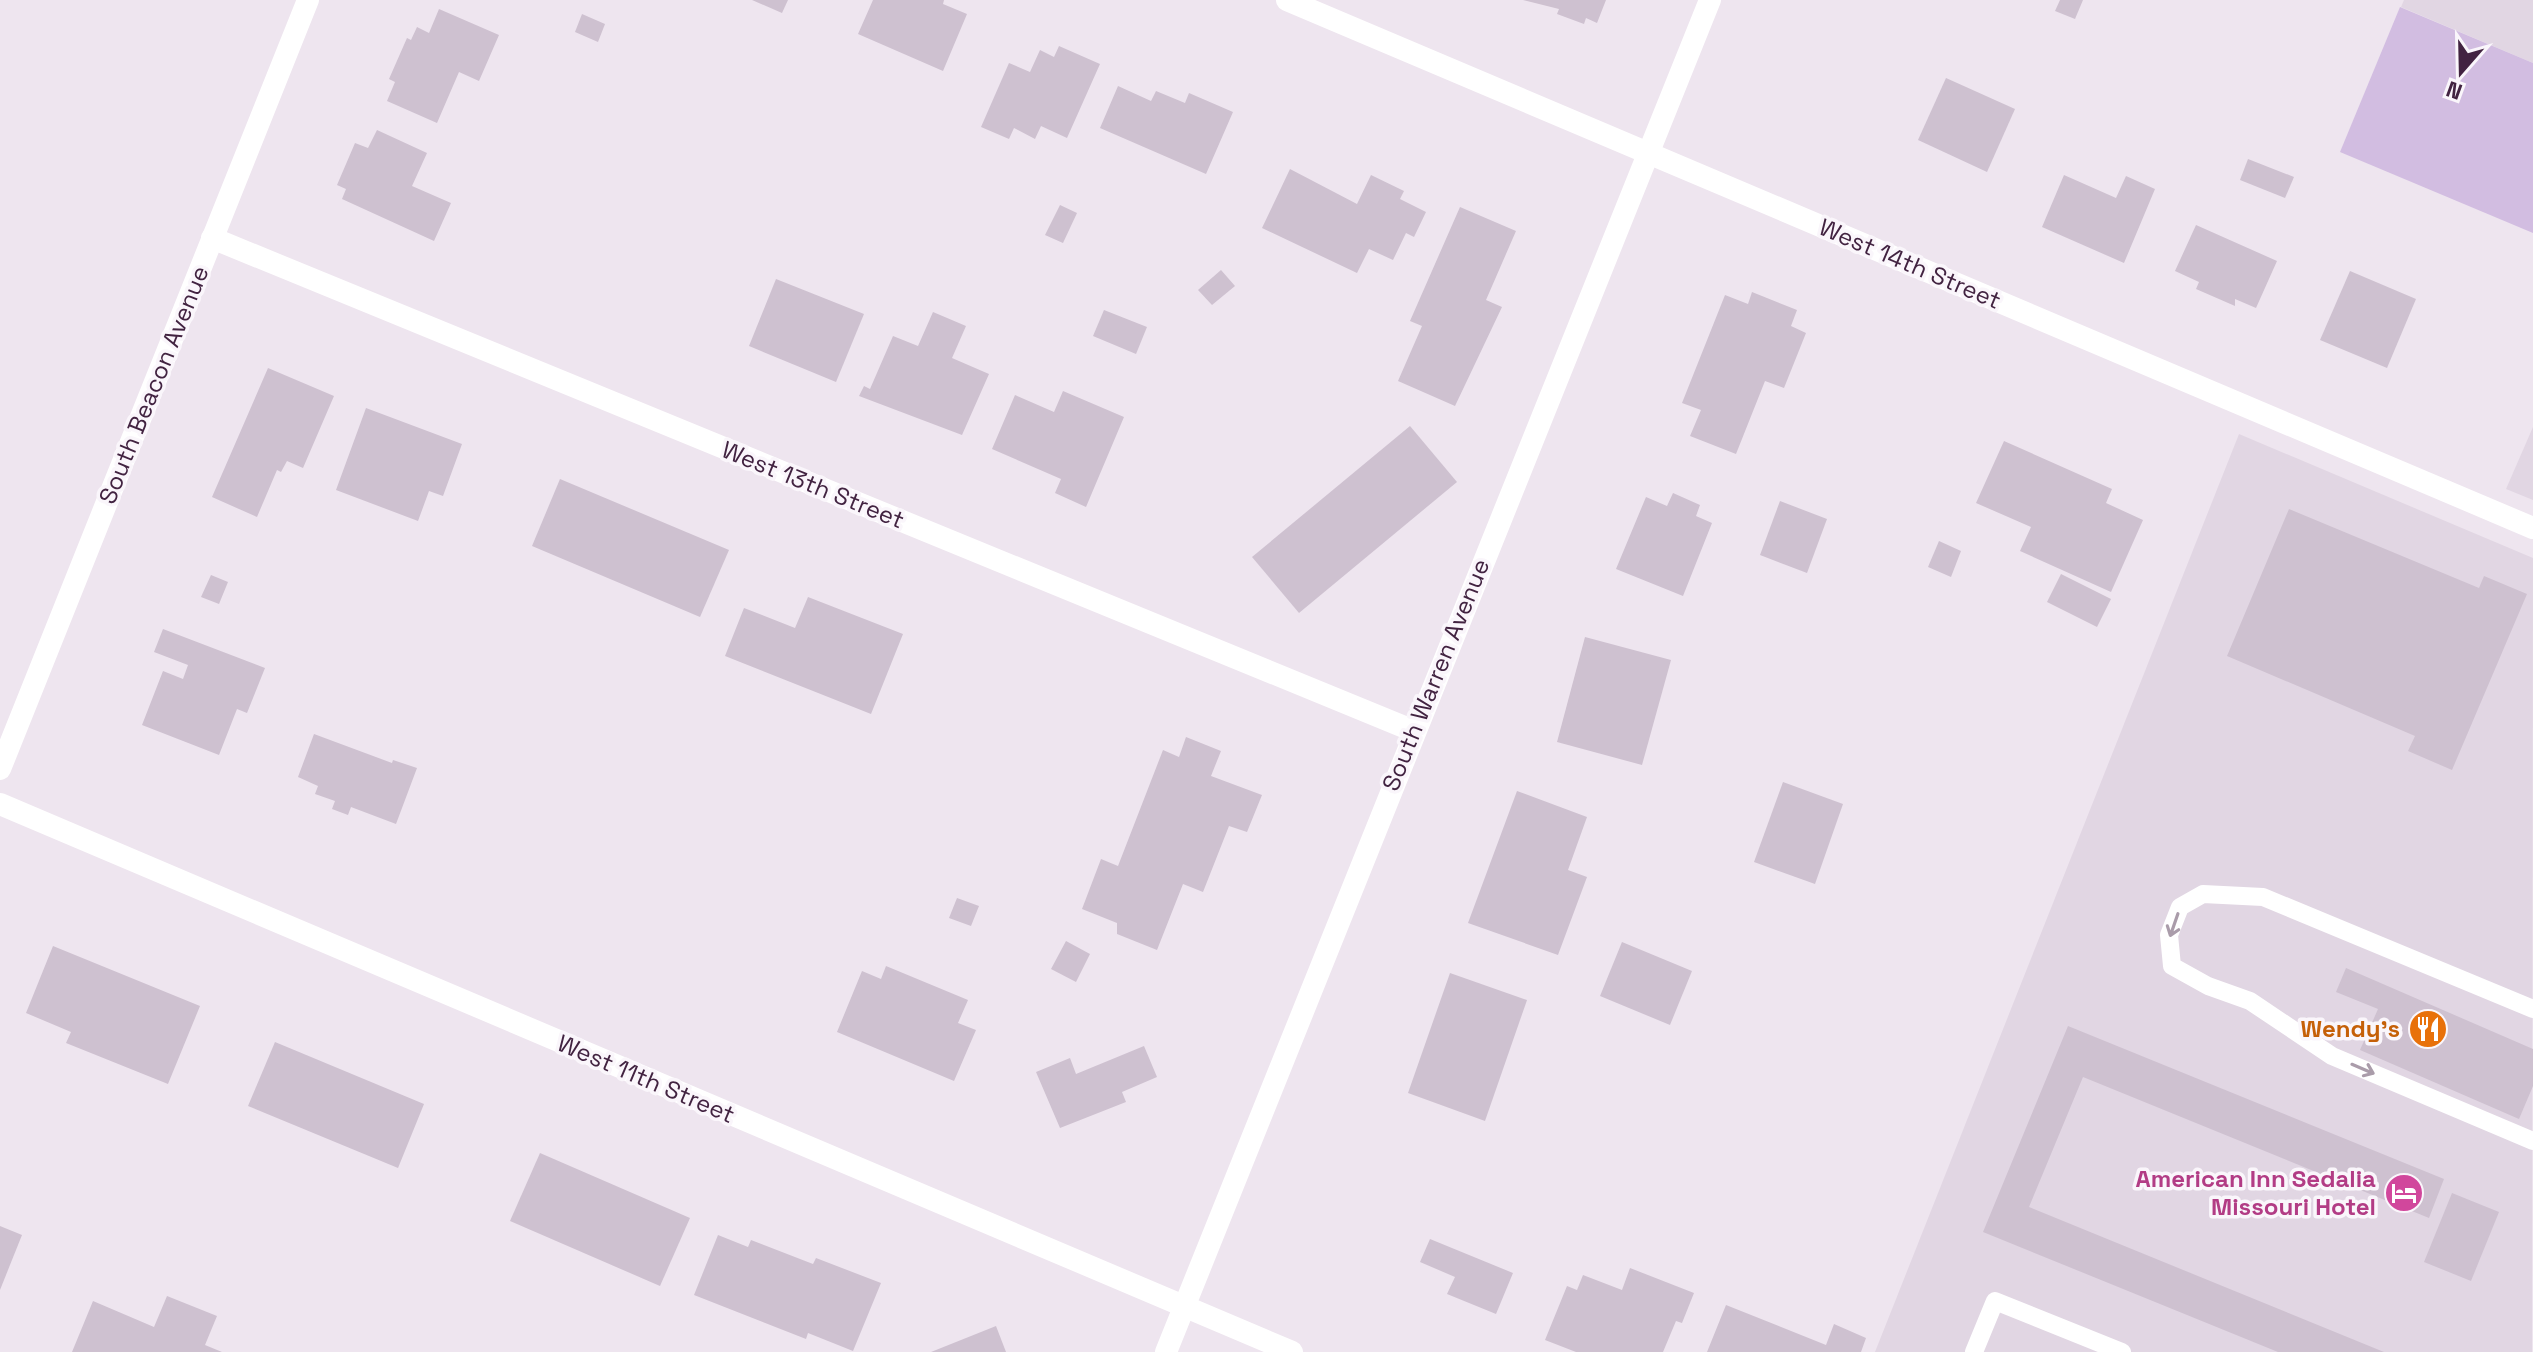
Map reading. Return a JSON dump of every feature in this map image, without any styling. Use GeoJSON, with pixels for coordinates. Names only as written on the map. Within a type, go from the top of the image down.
{"type":"FeatureCollection","features":[{"type":"Feature","properties":{"kind":"street","name":"South Beacon Avenue"},"geometry":{"type":"LineString","coordinates":[[0,769],[308,0]]}},
{"type":"Feature","properties":{"kind":"street","name":"West 14th Street"},"geometry":{"type":"LineString","coordinates":[[1287,0],[2533,528]]}},
{"type":"Feature","properties":{"kind":"street","name":"South Warren Avenue"},"geometry":{"type":"LineString","coordinates":[[1166,1352],[1710,0]]}},
{"type":"Feature","properties":{"kind":"street","name":"West 13th Street"},"geometry":{"type":"LineString","coordinates":[[212,238],[1414,731]]}},
{"type":"Feature","properties":{"kind":"street","name":"West 11th Street"},"geometry":{"type":"LineString","coordinates":[[0,804],[1292,1352]]}},
{"type":"Feature","properties":{"kind":"lane"},"geometry":{"type":"LineString","coordinates":[[2533,1009],[2263,897],[2203,894],[2180,907],[2169,935],[2172,966],[2208,986],[2250,1001],[2332,1056],[2533,1141]]}},
{"type":"Feature","properties":{"kind":"lane"},"geometry":{"type":"LineString","coordinates":[[1974,1352],[1995,1301],[2118,1350]]}},
{"type":"Feature","properties":{"kind":"lane"},"geometry":{"type":"LineString","coordinates":[[2090,1352],[2118,1350]]}},
{"type":"Feature","properties":{"kind":"shaded area"},"geometry":{"type":"Polygon","coordinates":[[[2404,0],[2533,0],[2533,63],[2401,7],[2404,0]]]}},
{"type":"Feature","properties":{"kind":"shaded area"},"geometry":{"type":"Polygon","coordinates":[[[2400,7],[2533,63],[2533,233],[2340,152],[2400,7]]]}},
{"type":"Feature","properties":{"kind":"shaded area"},"geometry":{"type":"Polygon","coordinates":[[[2533,427],[2533,500],[2506,489],[2533,427]]]}},
{"type":"Feature","properties":{"kind":"shaded area"},"geometry":{"type":"Polygon","coordinates":[[[2239,434],[2533,558],[2532,1352],[1875,1352],[2239,434]]]}},
{"type":"Feature","properties":{"kind":"building"},"geometry":{"type":"Polygon","coordinates":[[[752,0],[788,0],[782,13],[752,0]]]}},
{"type":"Feature","properties":{"kind":"building"},"geometry":{"type":"Polygon","coordinates":[[[873,0],[944,0],[943,4],[967,14],[943,71],[858,34],[873,0]]]}},
{"type":"Feature","properties":{"kind":"building"},"geometry":{"type":"Polygon","coordinates":[[[1523,0],[1606,0],[1597,23],[1586,18],[1584,24],[1557,14],[1559,9],[1523,0]]]}},
{"type":"Feature","properties":{"kind":"building"},"geometry":{"type":"Polygon","coordinates":[[[2060,0],[2083,0],[2075,19],[2055,11],[2060,0]]]}},
{"type":"Feature","properties":{"kind":"building"},"geometry":{"type":"Polygon","coordinates":[[[439,9],[499,35],[479,81],[459,72],[437,123],[387,101],[395,82],[389,79],[407,38],[411,40],[417,27],[429,33],[439,9]]]}},
{"type":"Feature","properties":{"kind":"building"},"geometry":{"type":"Polygon","coordinates":[[[582,14],[605,24],[598,42],[575,32],[582,14]]]}},
{"type":"Feature","properties":{"kind":"building"},"geometry":{"type":"Polygon","coordinates":[[[1059,46],[1100,64],[1067,138],[1041,126],[1035,139],[1014,128],[1009,139],[981,127],[1009,63],[1030,72],[1040,50],[1054,57],[1059,46]]]}},
{"type":"Feature","properties":{"kind":"building"},"geometry":{"type":"Polygon","coordinates":[[[1946,78],[2015,109],[1987,172],[1918,140],[1946,78]]]}},
{"type":"Feature","properties":{"kind":"building"},"geometry":{"type":"Polygon","coordinates":[[[1118,86],[1151,101],[1156,91],[1185,103],[1189,93],[1233,112],[1206,174],[1100,128],[1118,86]]]}},
{"type":"Feature","properties":{"kind":"building"},"geometry":{"type":"Polygon","coordinates":[[[377,130],[427,153],[412,186],[451,203],[434,241],[342,199],[346,189],[337,185],[355,143],[368,148],[377,130]]]}},
{"type":"Feature","properties":{"kind":"building"},"geometry":{"type":"Polygon","coordinates":[[[2248,159],[2294,177],[2285,198],[2240,180],[2248,159]]]}},
{"type":"Feature","properties":{"kind":"building"},"geometry":{"type":"Polygon","coordinates":[[[1290,169],[1357,204],[1371,175],[1404,191],[1400,199],[1426,212],[1414,237],[1406,233],[1393,260],[1369,249],[1357,273],[1262,228],[1290,169]]]}},
{"type":"Feature","properties":{"kind":"building"},"geometry":{"type":"Polygon","coordinates":[[[2064,175],[2116,198],[2126,176],[2155,189],[2124,263],[2042,227],[2064,175]]]}},
{"type":"Feature","properties":{"kind":"building"},"geometry":{"type":"Polygon","coordinates":[[[1060,205],[1077,213],[1063,243],[1045,235],[1060,205]]]}},
{"type":"Feature","properties":{"kind":"building"},"geometry":{"type":"Polygon","coordinates":[[[1460,207],[1516,231],[1486,300],[1502,307],[1455,406],[1398,381],[1422,326],[1410,321],[1460,207]]]}},
{"type":"Feature","properties":{"kind":"building"},"geometry":{"type":"Polygon","coordinates":[[[2196,225],[2277,261],[2256,308],[2235,299],[2235,306],[2196,289],[2199,282],[2175,271],[2196,225]]]}},
{"type":"Feature","properties":{"kind":"building"},"geometry":{"type":"Polygon","coordinates":[[[1221,270],[1235,286],[1212,305],[1198,290],[1221,270]]]}},
{"type":"Feature","properties":{"kind":"building"},"geometry":{"type":"Polygon","coordinates":[[[2350,271],[2416,299],[2387,368],[2320,340],[2350,271]]]}},
{"type":"Feature","properties":{"kind":"building"},"geometry":{"type":"Polygon","coordinates":[[[776,279],[864,314],[836,382],[749,346],[776,279]]]}},
{"type":"Feature","properties":{"kind":"building"},"geometry":{"type":"Polygon","coordinates":[[[1752,292],[1797,310],[1791,326],[1806,333],[1784,388],[1765,381],[1736,454],[1690,436],[1701,410],[1682,403],[1725,295],[1748,304],[1752,292]]]}},
{"type":"Feature","properties":{"kind":"building"},"geometry":{"type":"Polygon","coordinates":[[[1104,310],[1147,327],[1136,354],[1093,336],[1104,310]]]}},
{"type":"Feature","properties":{"kind":"building"},"geometry":{"type":"Polygon","coordinates":[[[933,312],[966,326],[952,358],[989,374],[962,435],[859,396],[864,386],[870,389],[893,336],[918,346],[933,312]]]}},
{"type":"Feature","properties":{"kind":"building"},"geometry":{"type":"Polygon","coordinates":[[[268,368],[334,396],[303,468],[287,461],[281,472],[277,470],[257,517],[212,497],[268,368]]]}},
{"type":"Feature","properties":{"kind":"building"},"geometry":{"type":"Polygon","coordinates":[[[1063,391],[1124,417],[1086,507],[1055,493],[1061,479],[992,449],[1015,395],[1054,412],[1063,391]]]}},
{"type":"Feature","properties":{"kind":"building"},"geometry":{"type":"Polygon","coordinates":[[[366,408],[462,444],[443,496],[429,491],[418,521],[336,490],[366,408]]]}},
{"type":"Feature","properties":{"kind":"building"},"geometry":{"type":"Polygon","coordinates":[[[1410,426],[1457,482],[1299,613],[1252,557],[1410,426]]]}},
{"type":"Feature","properties":{"kind":"building"},"geometry":{"type":"Polygon","coordinates":[[[2004,441],[2112,489],[2106,503],[2143,520],[2111,592],[2020,551],[2031,527],[1976,503],[2004,441]]]}},
{"type":"Feature","properties":{"kind":"building"},"geometry":{"type":"Polygon","coordinates":[[[560,479],[729,550],[700,617],[532,546],[560,479]]]}},
{"type":"Feature","properties":{"kind":"building"},"geometry":{"type":"Polygon","coordinates":[[[1673,493],[1700,505],[1696,516],[1712,523],[1683,596],[1616,569],[1646,497],[1667,506],[1673,493]]]}},
{"type":"Feature","properties":{"kind":"building"},"geometry":{"type":"Polygon","coordinates":[[[1780,501],[1827,519],[1807,573],[1760,555],[1780,501]]]}},
{"type":"Feature","properties":{"kind":"building"},"geometry":{"type":"Polygon","coordinates":[[[2289,509],[2479,588],[2484,576],[2527,594],[2452,770],[2408,751],[2415,736],[2227,656],[2289,509]]]}},
{"type":"Feature","properties":{"kind":"building"},"geometry":{"type":"Polygon","coordinates":[[[1939,541],[1961,551],[1951,577],[1928,567],[1939,541]]]}},
{"type":"Feature","properties":{"kind":"building"},"geometry":{"type":"Polygon","coordinates":[[[2061,574],[2111,599],[2097,627],[2047,602],[2061,574]]]}},
{"type":"Feature","properties":{"kind":"building"},"geometry":{"type":"Polygon","coordinates":[[[211,575],[228,582],[219,604],[201,597],[211,575]]]}},
{"type":"Feature","properties":{"kind":"building"},"geometry":{"type":"Polygon","coordinates":[[[808,597],[903,634],[871,714],[725,656],[744,608],[795,628],[808,597]]]}},
{"type":"Feature","properties":{"kind":"building"},"geometry":{"type":"Polygon","coordinates":[[[163,629],[265,668],[247,713],[237,709],[219,755],[142,725],[163,671],[183,679],[188,665],[154,652],[163,629]]]}},
{"type":"Feature","properties":{"kind":"building"},"geometry":{"type":"Polygon","coordinates":[[[1585,637],[1671,660],[1642,765],[1557,742],[1585,637]]]}},
{"type":"Feature","properties":{"kind":"building"},"geometry":{"type":"Polygon","coordinates":[[[314,734],[392,763],[393,760],[417,768],[396,824],[351,807],[348,815],[332,809],[335,801],[315,794],[318,786],[298,777],[314,734]]]}},
{"type":"Feature","properties":{"kind":"building"},"geometry":{"type":"Polygon","coordinates":[[[1186,737],[1221,751],[1211,776],[1262,795],[1247,832],[1229,826],[1203,892],[1183,884],[1157,950],[1117,934],[1117,923],[1082,909],[1101,859],[1118,866],[1163,750],[1179,757],[1186,737]]]}},
{"type":"Feature","properties":{"kind":"building"},"geometry":{"type":"Polygon","coordinates":[[[1783,782],[1843,804],[1815,884],[1754,862],[1783,782]]]}},
{"type":"Feature","properties":{"kind":"building"},"geometry":{"type":"Polygon","coordinates":[[[1517,791],[1587,817],[1568,870],[1587,877],[1558,955],[1468,923],[1517,791]]]}},
{"type":"Feature","properties":{"kind":"building"},"geometry":{"type":"Polygon","coordinates":[[[957,898],[979,906],[971,926],[949,918],[957,898]]]}},
{"type":"Feature","properties":{"kind":"building"},"geometry":{"type":"Polygon","coordinates":[[[1066,941],[1090,954],[1076,982],[1051,969],[1066,941]]]}},
{"type":"Feature","properties":{"kind":"building"},"geometry":{"type":"Polygon","coordinates":[[[1622,942],[1692,971],[1670,1025],[1600,996],[1622,942]]]}},
{"type":"Feature","properties":{"kind":"building"},"geometry":{"type":"Polygon","coordinates":[[[53,946],[200,1006],[168,1084],[66,1043],[71,1032],[26,1013],[53,946]]]}},
{"type":"Feature","properties":{"kind":"building"},"geometry":{"type":"Polygon","coordinates":[[[886,966],[968,1000],[958,1023],[976,1030],[954,1081],[837,1032],[862,971],[881,979],[886,966]]]}},
{"type":"Feature","properties":{"kind":"building","name":"Wendy's"},"geometry":{"type":"Polygon","coordinates":[[[2346,968],[2533,1049],[2533,1086],[2519,1119],[2360,1050],[2378,1009],[2336,992],[2346,968]]]}},
{"type":"Feature","properties":{"kind":"building"},"geometry":{"type":"Polygon","coordinates":[[[1450,973],[1527,1000],[1485,1121],[1408,1093],[1450,973]]]}},
{"type":"Feature","properties":{"kind":"building","name":"American Inn Sedalia Missouri Hotel"},"geometry":{"type":"Polygon","coordinates":[[[2068,1026],[2444,1179],[2429,1218],[2083,1077],[2029,1207],[2384,1352],[2278,1352],[1983,1232],[2068,1026]]]}},
{"type":"Feature","properties":{"kind":"building"},"geometry":{"type":"Polygon","coordinates":[[[275,1042],[424,1104],[398,1168],[248,1106],[275,1042]]]}},
{"type":"Feature","properties":{"kind":"building"},"geometry":{"type":"Polygon","coordinates":[[[1144,1046],[1157,1077],[1122,1092],[1126,1102],[1060,1128],[1036,1072],[1070,1058],[1076,1074],[1144,1046]]]}},
{"type":"Feature","properties":{"kind":"building"},"geometry":{"type":"Polygon","coordinates":[[[540,1153],[690,1218],[660,1286],[510,1221],[540,1153]]]}},
{"type":"Feature","properties":{"kind":"building"},"geometry":{"type":"Polygon","coordinates":[[[2452,1193],[2499,1212],[2471,1281],[2424,1262],[2452,1193]]]}},
{"type":"Feature","properties":{"kind":"building"},"geometry":{"type":"Polygon","coordinates":[[[0,1226],[22,1235],[0,1290],[0,1226]]]}},
{"type":"Feature","properties":{"kind":"building"},"geometry":{"type":"Polygon","coordinates":[[[718,1235],[748,1247],[751,1240],[813,1264],[816,1258],[881,1283],[853,1351],[808,1333],[806,1339],[694,1295],[718,1235]]]}},
{"type":"Feature","properties":{"kind":"building"},"geometry":{"type":"Polygon","coordinates":[[[1430,1239],[1513,1273],[1496,1314],[1447,1294],[1455,1277],[1420,1262],[1430,1239]]]}},
{"type":"Feature","properties":{"kind":"building"},"geometry":{"type":"Polygon","coordinates":[[[1630,1268],[1694,1293],[1682,1323],[1676,1321],[1663,1352],[1576,1352],[1545,1340],[1567,1286],[1577,1290],[1583,1275],[1622,1290],[1630,1268]]]}},
{"type":"Feature","properties":{"kind":"building"},"geometry":{"type":"Polygon","coordinates":[[[167,1296],[217,1316],[205,1345],[222,1352],[72,1352],[93,1301],[154,1327],[167,1296]]]}},
{"type":"Feature","properties":{"kind":"building"},"geometry":{"type":"Polygon","coordinates":[[[1726,1305],[1826,1345],[1834,1324],[1866,1338],[1861,1352],[1707,1352],[1726,1305]]]}},
{"type":"Feature","properties":{"kind":"building"},"geometry":{"type":"Polygon","coordinates":[[[996,1326],[1006,1352],[931,1352],[996,1326]]]}},
{"type":"Feature","properties":{"kind":"place","name":"Wendy's"},"geometry":{"type":"Point","coordinates":[2428,1029]}},
{"type":"Feature","properties":{"kind":"place","name":"American Inn Sedalia Missouri Hotel"},"geometry":{"type":"Point","coordinates":[2404,1193]}}]}
